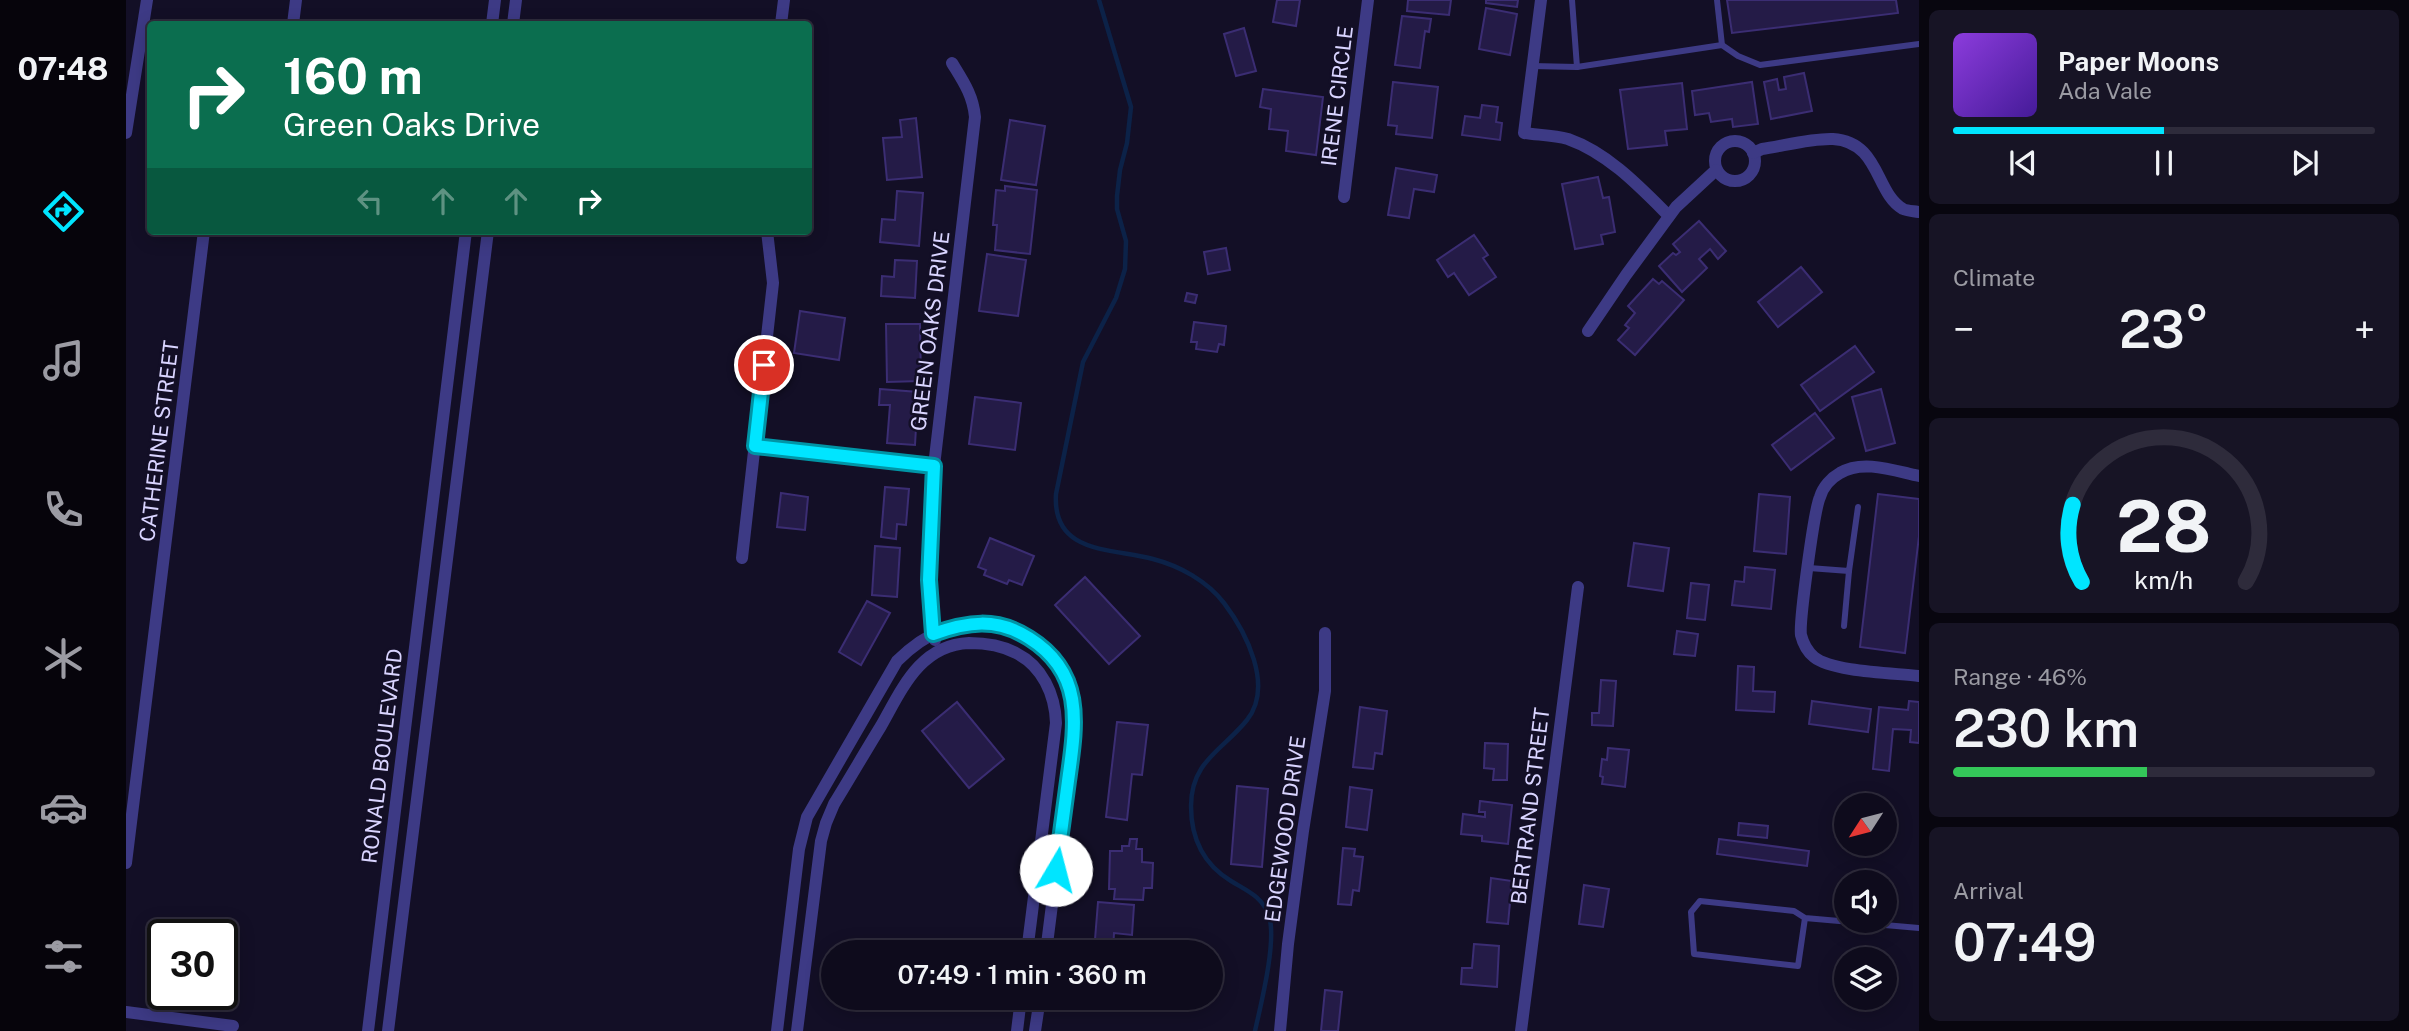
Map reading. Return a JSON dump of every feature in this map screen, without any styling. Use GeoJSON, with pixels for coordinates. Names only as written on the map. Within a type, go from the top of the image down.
{"type":"FeatureCollection","features":[{"type":"Feature","properties":{"kind":"street"},"geometry":{"type":"LineString","coordinates":[[126,133],[147,0]]}},
{"type":"Feature","properties":{"kind":"street"},"geometry":{"type":"LineString","coordinates":[[293,20],[296,0]]}},
{"type":"Feature","properties":{"kind":"street"},"geometry":{"type":"LineString","coordinates":[[492,21],[495,0]]}},
{"type":"Feature","properties":{"kind":"street"},"geometry":{"type":"LineString","coordinates":[[513,21],[516,0]]}},
{"type":"Feature","properties":{"kind":"street"},"geometry":{"type":"LineString","coordinates":[[781,21],[784,0]]}},
{"type":"Feature","properties":{"kind":"street","name":"IRENE CIRCLE"},"geometry":{"type":"LineString","coordinates":[[1343,197],[1368,0]]}},
{"type":"Feature","properties":{"kind":"street"},"geometry":{"type":"LineString","coordinates":[[1541,0],[1524,133],[1567,139],[1595,154],[1631,178],[1670,216]]}},
{"type":"Feature","properties":{"kind":"street","name":"GREEN OAKS DRIVE"},"geometry":{"type":"LineString","coordinates":[[938,650],[933,634],[929,580],[934,466],[975,117],[974,102],[952,63]]}},
{"type":"Feature","properties":{"kind":"street"},"geometry":{"type":"LineString","coordinates":[[1753,153],[1762,149],[1832,139],[1851,143],[1865,155],[1898,204],[1904,210],[1919,212]]}},
{"type":"Feature","properties":{"kind":"street"},"geometry":{"type":"LineString","coordinates":[[1737,141],[1753,153],[1754,166],[1743,180],[1731,181],[1716,170],[1715,156],[1723,145],[1737,141]]}},
{"type":"Feature","properties":{"kind":"street"},"geometry":{"type":"LineString","coordinates":[[1588,331],[1670,216],[1716,170]]}},
{"type":"Feature","properties":{"kind":"street","name":"CATHERINE STREET"},"geometry":{"type":"LineString","coordinates":[[126,863],[204,235]]}},
{"type":"Feature","properties":{"kind":"street","name":"RONALD BOULEVARD"},"geometry":{"type":"LineString","coordinates":[[368,1031],[465,235]]}},
{"type":"Feature","properties":{"kind":"street","name":"RONALD BOULEVARD"},"geometry":{"type":"LineString","coordinates":[[388,1031],[487,235]]}},
{"type":"Feature","properties":{"kind":"street"},"geometry":{"type":"LineString","coordinates":[[742,558],[773,283],[767,235]]}},
{"type":"Feature","properties":{"kind":"street"},"geometry":{"type":"LineString","coordinates":[[463,254],[484,256]]}},
{"type":"Feature","properties":{"kind":"street"},"geometry":{"type":"LineString","coordinates":[[755,446],[934,466]]}},
{"type":"Feature","properties":{"kind":"street"},"geometry":{"type":"LineString","coordinates":[[1919,476],[1872,467],[1857,467],[1838,474],[1823,489],[1817,505],[1801,628],[1809,652],[1816,659],[1830,665],[1919,676]]}},
{"type":"Feature","properties":{"kind":"street"},"geometry":{"type":"LineString","coordinates":[[435,486],[455,489]]}},
{"type":"Feature","properties":{"kind":"street","name":"BERTRAND STREET"},"geometry":{"type":"LineString","coordinates":[[1521,1031],[1578,587]]}},
{"type":"Feature","properties":{"kind":"street"},"geometry":{"type":"LineString","coordinates":[[778,1031],[799,849],[807,817],[888,674],[912,646],[933,634],[968,623],[1001,625],[1041,645],[1056,661],[1069,684],[1075,714],[1074,734],[1048,940]]}},
{"type":"Feature","properties":{"kind":"street","name":"EDGEWOOD DRIVE"},"geometry":{"type":"LineString","coordinates":[[1280,1031],[1294,893],[1325,691],[1325,633]]}},
{"type":"Feature","properties":{"kind":"street"},"geometry":{"type":"LineString","coordinates":[[797,1031],[818,862],[826,823],[834,804],[917,667],[938,650],[958,644],[990,644],[1013,651],[1035,667],[1053,697],[1056,723],[1029,940]]}},
{"type":"Feature","properties":{"kind":"street"},"geometry":{"type":"LineString","coordinates":[[405,728],[425,731]]}},
{"type":"Feature","properties":{"kind":"street"},"geometry":{"type":"LineString","coordinates":[[376,963],[396,965]]}},
{"type":"Feature","properties":{"kind":"street"},"geometry":{"type":"LineString","coordinates":[[1017,1031],[1020,1010]]}},
{"type":"Feature","properties":{"kind":"street"},"geometry":{"type":"LineString","coordinates":[[1035,1031],[1038,1010]]}},
{"type":"Feature","properties":{"kind":"street"},"geometry":{"type":"LineString","coordinates":[[126,1012],[233,1026]]}},
{"type":"Feature","properties":{"kind":"lane"},"geometry":{"type":"LineString","coordinates":[[1572,0],[1577,66]]}},
{"type":"Feature","properties":{"kind":"lane"},"geometry":{"type":"LineString","coordinates":[[1717,0],[1722,44]]}},
{"type":"Feature","properties":{"kind":"lane"},"geometry":{"type":"LineString","coordinates":[[1532,66],[1577,66],[1722,44],[1738,56],[1760,65],[1919,44]]}},
{"type":"Feature","properties":{"kind":"lane"},"geometry":{"type":"LineString","coordinates":[[1844,626],[1858,507]]}},
{"type":"Feature","properties":{"kind":"lane"},"geometry":{"type":"LineString","coordinates":[[1809,568],[1849,571]]}},
{"type":"Feature","properties":{"kind":"lane"},"geometry":{"type":"LineString","coordinates":[[1805,918],[1798,966],[1694,954],[1691,912],[1700,901],[1794,911],[1805,918],[1919,928]]}},
{"type":"Feature","properties":{"kind":"building"},"geometry":{"type":"Polygon","coordinates":[[[1277,0],[1300,0],[1296,26],[1273,22],[1277,0]]]}},
{"type":"Feature","properties":{"kind":"building"},"geometry":{"type":"Polygon","coordinates":[[[1408,0],[1451,0],[1449,15],[1407,11],[1408,0]]]}},
{"type":"Feature","properties":{"kind":"building"},"geometry":{"type":"Polygon","coordinates":[[[1486,0],[1518,0],[1517,7],[1486,3],[1486,0]]]}},
{"type":"Feature","properties":{"kind":"building"},"geometry":{"type":"Polygon","coordinates":[[[1727,0],[1896,0],[1898,13],[1732,33],[1727,0]]]}},
{"type":"Feature","properties":{"kind":"building"},"geometry":{"type":"Polygon","coordinates":[[[1486,8],[1517,14],[1510,55],[1479,49],[1486,8]]]}},
{"type":"Feature","properties":{"kind":"building"},"geometry":{"type":"Polygon","coordinates":[[[1402,16],[1431,19],[1429,32],[1425,31],[1420,68],[1395,65],[1402,16]]]}},
{"type":"Feature","properties":{"kind":"building"},"geometry":{"type":"Polygon","coordinates":[[[1244,28],[1256,71],[1236,76],[1224,34],[1244,28]]]}},
{"type":"Feature","properties":{"kind":"building"},"geometry":{"type":"Polygon","coordinates":[[[1804,73],[1812,111],[1771,119],[1764,82],[1777,79],[1779,90],[1786,89],[1784,77],[1804,73]]]}},
{"type":"Feature","properties":{"kind":"building"},"geometry":{"type":"Polygon","coordinates":[[[1393,82],[1438,87],[1432,138],[1396,134],[1397,126],[1388,125],[1393,82]]]}},
{"type":"Feature","properties":{"kind":"building"},"geometry":{"type":"Polygon","coordinates":[[[1752,82],[1758,124],[1733,127],[1732,119],[1711,122],[1709,113],[1695,115],[1692,91],[1752,82]]]}},
{"type":"Feature","properties":{"kind":"building"},"geometry":{"type":"Polygon","coordinates":[[[1682,83],[1687,129],[1665,131],[1667,145],[1628,149],[1620,90],[1682,83]]]}},
{"type":"Feature","properties":{"kind":"building"},"geometry":{"type":"Polygon","coordinates":[[[1263,89],[1323,97],[1316,155],[1286,151],[1288,131],[1269,129],[1271,109],[1260,107],[1263,89]]]}},
{"type":"Feature","properties":{"kind":"building"},"geometry":{"type":"Polygon","coordinates":[[[1482,105],[1498,107],[1496,122],[1502,123],[1500,140],[1462,135],[1465,116],[1480,118],[1482,105]]]}},
{"type":"Feature","properties":{"kind":"building"},"geometry":{"type":"Polygon","coordinates":[[[916,118],[922,177],[887,180],[883,138],[902,137],[900,120],[916,118]]]}},
{"type":"Feature","properties":{"kind":"building"},"geometry":{"type":"Polygon","coordinates":[[[1010,120],[1045,126],[1036,185],[1001,180],[1010,120]]]}},
{"type":"Feature","properties":{"kind":"building"},"geometry":{"type":"Polygon","coordinates":[[[1396,168],[1437,175],[1434,192],[1414,189],[1409,218],[1388,215],[1396,168]]]}},
{"type":"Feature","properties":{"kind":"building"},"geometry":{"type":"Polygon","coordinates":[[[1598,177],[1603,198],[1609,197],[1615,232],[1601,235],[1603,244],[1575,249],[1562,184],[1598,177]]]}},
{"type":"Feature","properties":{"kind":"building"},"geometry":{"type":"Polygon","coordinates":[[[1005,186],[1037,190],[1030,254],[995,250],[997,225],[993,225],[996,190],[1005,191],[1005,186]]]}},
{"type":"Feature","properties":{"kind":"building"},"geometry":{"type":"Polygon","coordinates":[[[897,191],[923,193],[919,246],[880,242],[882,219],[895,220],[897,191]]]}},
{"type":"Feature","properties":{"kind":"building"},"geometry":{"type":"Polygon","coordinates":[[[1699,221],[1726,251],[1718,259],[1710,249],[1699,259],[1707,268],[1682,292],[1659,266],[1673,253],[1676,255],[1680,252],[1673,244],[1699,221]]]}},
{"type":"Feature","properties":{"kind":"building"},"geometry":{"type":"Polygon","coordinates":[[[1474,235],[1488,255],[1483,258],[1496,277],[1469,295],[1454,273],[1448,277],[1437,260],[1474,235]]]}},
{"type":"Feature","properties":{"kind":"building"},"geometry":{"type":"Polygon","coordinates":[[[1226,248],[1230,270],[1208,274],[1204,252],[1226,248]]]}},
{"type":"Feature","properties":{"kind":"building"},"geometry":{"type":"Polygon","coordinates":[[[987,254],[1026,260],[1018,316],[979,311],[987,254]]]}},
{"type":"Feature","properties":{"kind":"building"},"geometry":{"type":"Polygon","coordinates":[[[895,260],[917,261],[915,298],[881,296],[882,276],[894,277],[895,260]]]}},
{"type":"Feature","properties":{"kind":"building"},"geometry":{"type":"Polygon","coordinates":[[[1801,267],[1822,292],[1778,327],[1758,302],[1801,267]]]}},
{"type":"Feature","properties":{"kind":"building"},"geometry":{"type":"Polygon","coordinates":[[[1653,279],[1659,284],[1662,281],[1684,300],[1635,355],[1618,340],[1629,328],[1625,325],[1635,313],[1628,306],[1653,279]]]}},
{"type":"Feature","properties":{"kind":"building"},"geometry":{"type":"Polygon","coordinates":[[[1187,293],[1197,295],[1195,303],[1185,301],[1187,293]]]}},
{"type":"Feature","properties":{"kind":"building"},"geometry":{"type":"Polygon","coordinates":[[[800,311],[845,318],[839,360],[794,353],[800,311]]]}},
{"type":"Feature","properties":{"kind":"building"},"geometry":{"type":"Polygon","coordinates":[[[1194,322],[1226,326],[1224,345],[1219,344],[1217,352],[1196,349],[1197,342],[1191,342],[1194,322]]]}},
{"type":"Feature","properties":{"kind":"building"},"geometry":{"type":"Polygon","coordinates":[[[886,324],[920,324],[921,381],[887,382],[886,324]]]}},
{"type":"Feature","properties":{"kind":"building"},"geometry":{"type":"Polygon","coordinates":[[[1855,346],[1874,372],[1820,411],[1801,385],[1855,346]]]}},
{"type":"Feature","properties":{"kind":"building"},"geometry":{"type":"Polygon","coordinates":[[[880,389],[918,392],[915,445],[887,443],[890,405],[879,405],[880,389]]]}},
{"type":"Feature","properties":{"kind":"building"},"geometry":{"type":"Polygon","coordinates":[[[1881,389],[1895,443],[1866,451],[1852,397],[1881,389]]]}},
{"type":"Feature","properties":{"kind":"building"},"geometry":{"type":"Polygon","coordinates":[[[975,397],[1021,403],[1015,450],[969,444],[975,397]]]}},
{"type":"Feature","properties":{"kind":"building"},"geometry":{"type":"Polygon","coordinates":[[[1815,413],[1834,438],[1791,470],[1772,445],[1815,413]]]}},
{"type":"Feature","properties":{"kind":"building"},"geometry":{"type":"Polygon","coordinates":[[[885,487],[909,489],[906,525],[897,524],[896,539],[881,537],[885,487]]]}},
{"type":"Feature","properties":{"kind":"building"},"geometry":{"type":"Polygon","coordinates":[[[781,493],[808,497],[805,530],[777,527],[781,493]]]}},
{"type":"Feature","properties":{"kind":"building"},"geometry":{"type":"Polygon","coordinates":[[[1759,494],[1790,497],[1786,554],[1754,551],[1759,494]]]}},
{"type":"Feature","properties":{"kind":"building"},"geometry":{"type":"Polygon","coordinates":[[[1878,494],[1919,499],[1919,536],[1905,653],[1860,647],[1878,494]]]}},
{"type":"Feature","properties":{"kind":"building"},"geometry":{"type":"Polygon","coordinates":[[[990,538],[1034,556],[1022,585],[1009,580],[1007,584],[984,575],[986,570],[978,567],[990,538]]]}},
{"type":"Feature","properties":{"kind":"building"},"geometry":{"type":"Polygon","coordinates":[[[1634,543],[1669,548],[1663,591],[1628,586],[1634,543]]]}},
{"type":"Feature","properties":{"kind":"building"},"geometry":{"type":"Polygon","coordinates":[[[875,546],[900,548],[897,597],[872,595],[875,546]]]}},
{"type":"Feature","properties":{"kind":"building"},"geometry":{"type":"Polygon","coordinates":[[[1745,567],[1775,570],[1771,609],[1732,605],[1735,581],[1744,582],[1745,567]]]}},
{"type":"Feature","properties":{"kind":"building"},"geometry":{"type":"Polygon","coordinates":[[[1085,577],[1140,636],[1109,664],[1055,605],[1085,577]]]}},
{"type":"Feature","properties":{"kind":"building"},"geometry":{"type":"Polygon","coordinates":[[[1691,583],[1709,585],[1705,620],[1687,618],[1691,583]]]}},
{"type":"Feature","properties":{"kind":"building"},"geometry":{"type":"Polygon","coordinates":[[[867,601],[890,613],[861,665],[839,652],[867,601]]]}},
{"type":"Feature","properties":{"kind":"building"},"geometry":{"type":"Polygon","coordinates":[[[1677,631],[1698,634],[1695,656],[1674,654],[1677,631]]]}},
{"type":"Feature","properties":{"kind":"building"},"geometry":{"type":"Polygon","coordinates":[[[1738,666],[1754,667],[1753,691],[1775,692],[1774,712],[1736,710],[1738,666]]]}},
{"type":"Feature","properties":{"kind":"building"},"geometry":{"type":"Polygon","coordinates":[[[1601,680],[1616,681],[1613,726],[1592,725],[1592,713],[1599,713],[1601,680]]]}},
{"type":"Feature","properties":{"kind":"building"},"geometry":{"type":"Polygon","coordinates":[[[1812,701],[1871,709],[1868,732],[1809,724],[1812,701]]]}},
{"type":"Feature","properties":{"kind":"building"},"geometry":{"type":"Polygon","coordinates":[[[1909,701],[1919,702],[1919,743],[1910,742],[1911,730],[1893,729],[1889,771],[1873,769],[1879,707],[1908,710],[1909,701]]]}},
{"type":"Feature","properties":{"kind":"building"},"geometry":{"type":"Polygon","coordinates":[[[957,702],[1004,759],[969,788],[922,731],[957,702]]]}},
{"type":"Feature","properties":{"kind":"building"},"geometry":{"type":"Polygon","coordinates":[[[1360,707],[1387,711],[1382,754],[1375,753],[1373,769],[1353,767],[1360,707]]]}},
{"type":"Feature","properties":{"kind":"building"},"geometry":{"type":"Polygon","coordinates":[[[1117,722],[1148,725],[1142,775],[1132,774],[1127,820],[1106,817],[1117,722]]]}},
{"type":"Feature","properties":{"kind":"building"},"geometry":{"type":"Polygon","coordinates":[[[1485,743],[1508,744],[1507,780],[1493,780],[1494,769],[1484,768],[1485,743]]]}},
{"type":"Feature","properties":{"kind":"building"},"geometry":{"type":"Polygon","coordinates":[[[1608,748],[1629,750],[1625,787],[1602,784],[1602,759],[1607,760],[1608,748]]]}},
{"type":"Feature","properties":{"kind":"building"},"geometry":{"type":"Polygon","coordinates":[[[1237,786],[1268,789],[1262,867],[1231,864],[1237,786]]]}},
{"type":"Feature","properties":{"kind":"building"},"geometry":{"type":"Polygon","coordinates":[[[1350,787],[1372,790],[1367,830],[1346,827],[1350,787]]]}},
{"type":"Feature","properties":{"kind":"building"},"geometry":{"type":"Polygon","coordinates":[[[1480,801],[1512,805],[1508,844],[1482,841],[1482,836],[1461,834],[1463,814],[1485,817],[1485,812],[1479,812],[1480,801]]]}},
{"type":"Feature","properties":{"kind":"building"},"geometry":{"type":"Polygon","coordinates":[[[1739,823],[1768,826],[1767,838],[1738,835],[1739,823]]]}},
{"type":"Feature","properties":{"kind":"building"},"geometry":{"type":"Polygon","coordinates":[[[1130,839],[1137,839],[1136,849],[1142,849],[1142,862],[1153,863],[1152,888],[1144,888],[1143,900],[1114,899],[1115,889],[1109,889],[1110,851],[1122,851],[1122,846],[1129,846],[1130,839]]]}},
{"type":"Feature","properties":{"kind":"building"},"geometry":{"type":"Polygon","coordinates":[[[1719,839],[1809,851],[1807,866],[1717,854],[1719,839]]]}},
{"type":"Feature","properties":{"kind":"building"},"geometry":{"type":"Polygon","coordinates":[[[1343,848],[1355,849],[1354,856],[1363,857],[1359,891],[1353,890],[1351,905],[1338,904],[1343,848]]]}},
{"type":"Feature","properties":{"kind":"building"},"geometry":{"type":"Polygon","coordinates":[[[1491,878],[1512,881],[1508,924],[1487,922],[1491,878]]]}},
{"type":"Feature","properties":{"kind":"building"},"geometry":{"type":"Polygon","coordinates":[[[1584,885],[1609,889],[1603,927],[1579,924],[1584,885]]]}},
{"type":"Feature","properties":{"kind":"building"},"geometry":{"type":"Polygon","coordinates":[[[1098,902],[1134,905],[1132,935],[1114,933],[1114,940],[1095,940],[1098,902]]]}},
{"type":"Feature","properties":{"kind":"building"},"geometry":{"type":"Polygon","coordinates":[[[1474,944],[1499,946],[1497,987],[1461,984],[1462,968],[1472,968],[1474,944]]]}},
{"type":"Feature","properties":{"kind":"building"},"geometry":{"type":"Polygon","coordinates":[[[1325,990],[1342,992],[1338,1031],[1321,1031],[1325,990]]]}},
{"type":"Feature","properties":{"kind":"waterway"},"geometry":{"type":"LineString","coordinates":[[1099,0],[1131,107],[1117,196],[1117,209],[1126,241],[1125,269],[1116,298],[1083,362],[1056,494],[1057,514],[1064,528],[1074,538],[1088,545],[1163,562],[1201,581],[1224,603],[1248,644],[1257,676],[1255,706],[1247,720],[1202,767],[1192,791],[1191,806],[1193,829],[1200,850],[1221,874],[1258,899],[1269,916],[1270,956],[1255,1031]]}},
{"type":"Feature","properties":{"kind":"route"},"geometry":{"type":"LineString","coordinates":[[764,365],[755,446],[934,466],[929,580],[930,625],[933,634],[968,623],[990,622],[1001,625],[1041,645],[1062,670],[1069,684],[1075,714],[1056,870]]}}]}
